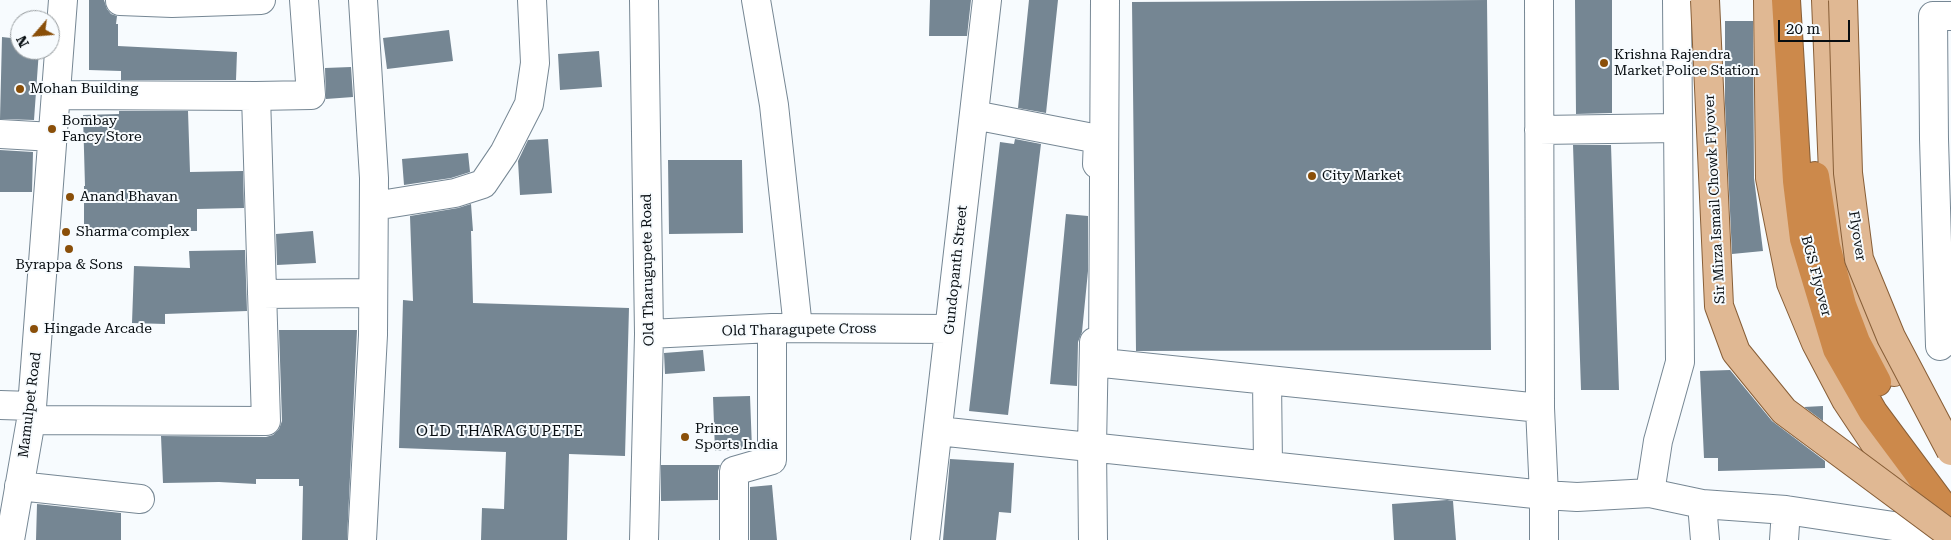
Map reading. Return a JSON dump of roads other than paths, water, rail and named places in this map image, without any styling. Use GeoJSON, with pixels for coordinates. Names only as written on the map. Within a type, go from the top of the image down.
{"type":"FeatureCollection","features":[{"type":"Feature","properties":{"kind":"highway","name":"BGS Flyover"},"geometry":{"type":"LineString","coordinates":[[1786,0],[1797,181],[1804,239],[1837,349],[1944,531]]}},
{"type":"Feature","properties":{"kind":"highway","name":"BGS Flyover"},"geometry":{"type":"LineString","coordinates":[[1804,0],[1816,178],[1826,246],[1842,305],[1856,342],[1891,409],[1951,490]]}},
{"type":"Feature","properties":{"kind":"main road","name":"Sir Mirza Ismail Chowk Flyover"},"geometry":{"type":"LineString","coordinates":[[1704,0],[1719,306],[1736,352],[1784,410],[1944,531]]}},
{"type":"Feature","properties":{"kind":"main road"},"geometry":{"type":"LineString","coordinates":[[1768,0],[1770,178],[1791,283],[1816,343],[1846,400],[1944,531]]}},
{"type":"Feature","properties":{"kind":"main road"},"geometry":{"type":"LineString","coordinates":[[1826,0],[1833,173],[1846,271],[1865,316],[1903,388],[1951,450]]}},
{"type":"Feature","properties":{"kind":"main road","name":"Flyover"},"geometry":{"type":"LineString","coordinates":[[1843,0],[1848,173],[1859,258],[1891,337],[1951,450]]}},
{"type":"Feature","properties":{"kind":"street","name":"Mamulpet Road"},"geometry":{"type":"LineString","coordinates":[[8,528],[19,486],[32,413],[63,0]]}},
{"type":"Feature","properties":{"kind":"street"},"geometry":{"type":"LineString","coordinates":[[120,0],[172,3],[262,0]]}},
{"type":"Feature","properties":{"kind":"street"},"geometry":{"type":"LineString","coordinates":[[56,95],[311,95],[304,0]]}},
{"type":"Feature","properties":{"kind":"street"},"geometry":{"type":"LineString","coordinates":[[362,540],[373,293],[374,206],[363,0]]}},
{"type":"Feature","properties":{"kind":"street"},"geometry":{"type":"LineString","coordinates":[[374,206],[455,193],[483,184],[504,152],[528,104],[535,63],[532,0]]}},
{"type":"Feature","properties":{"kind":"street","name":"Old Tharugupete Road"},"geometry":{"type":"LineString","coordinates":[[644,0],[649,334],[644,540]]}},
{"type":"Feature","properties":{"kind":"street"},"geometry":{"type":"LineString","coordinates":[[734,540],[734,471],[772,460],[785,328],[774,105],[756,0]]}},
{"type":"Feature","properties":{"kind":"street","name":"Gundopanth Street"},"geometry":{"type":"LineString","coordinates":[[925,540],[987,0]]}},
{"type":"Feature","properties":{"kind":"street"},"geometry":{"type":"LineString","coordinates":[[1105,0],[1103,363],[1540,408]]}},
{"type":"Feature","properties":{"kind":"street"},"geometry":{"type":"LineString","coordinates":[[1539,0],[1540,408],[1544,540]]}},
{"type":"Feature","properties":{"kind":"street"},"geometry":{"type":"LineString","coordinates":[[1650,494],[1658,441],[1680,362],[1677,0]]}},
{"type":"Feature","properties":{"kind":"street"},"geometry":{"type":"LineString","coordinates":[[1939,10],[1934,139],[1947,347]]}},
{"type":"Feature","properties":{"kind":"street"},"geometry":{"type":"LineString","coordinates":[[0,405],[32,413],[266,421],[256,96]]}},
{"type":"Feature","properties":{"kind":"street"},"geometry":{"type":"LineString","coordinates":[[974,115],[1098,139],[1092,447],[1094,540]]}},
{"type":"Feature","properties":{"kind":"street"},"geometry":{"type":"LineString","coordinates":[[1539,130],[1678,128]]}},
{"type":"Feature","properties":{"kind":"street"},"geometry":{"type":"LineString","coordinates":[[0,134],[53,137]]}},
{"type":"Feature","properties":{"kind":"street"},"geometry":{"type":"LineString","coordinates":[[262,294],[373,293]]}},
{"type":"Feature","properties":{"kind":"street","name":"Old Tharagupete Cross"},"geometry":{"type":"LineString","coordinates":[[649,334],[785,328],[949,329]]}},
{"type":"Feature","properties":{"kind":"street"},"geometry":{"type":"LineString","coordinates":[[1267,380],[1268,465]]}},
{"type":"Feature","properties":{"kind":"street"},"geometry":{"type":"LineString","coordinates":[[938,431],[1544,495],[1577,497],[1650,494],[1702,504],[1786,510],[1944,531]]}},
{"type":"Feature","properties":{"kind":"street"},"geometry":{"type":"LineString","coordinates":[[19,486],[140,499]]}},
{"type":"Feature","properties":{"kind":"street"},"geometry":{"type":"LineString","coordinates":[[1702,504],[1705,540]]}},
{"type":"Feature","properties":{"kind":"street"},"geometry":{"type":"LineString","coordinates":[[1784,540],[1786,510]]}},
{"type":"Feature","properties":{"kind":"place","name":"Krishna Rajendra Market Police Station"},"geometry":{"type":"Point","coordinates":[1604,63]}},
{"type":"Feature","properties":{"kind":"place","name":"Mohan Building"},"geometry":{"type":"Point","coordinates":[20,89]}},
{"type":"Feature","properties":{"kind":"place","name":"Bombay Fancy Store"},"geometry":{"type":"Point","coordinates":[52,129]}},
{"type":"Feature","properties":{"kind":"place","name":"City Market"},"geometry":{"type":"Point","coordinates":[1312,176]}},
{"type":"Feature","properties":{"kind":"place","name":"Anand Bhavan"},"geometry":{"type":"Point","coordinates":[70,197]}},
{"type":"Feature","properties":{"kind":"place","name":"Sharma complex"},"geometry":{"type":"Point","coordinates":[66,232]}},
{"type":"Feature","properties":{"kind":"place","name":"Byrappa & Sons"},"geometry":{"type":"Point","coordinates":[69,249]}},
{"type":"Feature","properties":{"kind":"place","name":"Hingade Arcade"},"geometry":{"type":"Point","coordinates":[34,329]}},
{"type":"Feature","properties":{"kind":"place","name":"Prince Sports India"},"geometry":{"type":"Point","coordinates":[685,437]}},
{"type":"Feature","properties":{"kind":"district","name":"OLD THARAGUPETE"},"geometry":{"type":"Point","coordinates":[500,432]}}]}
